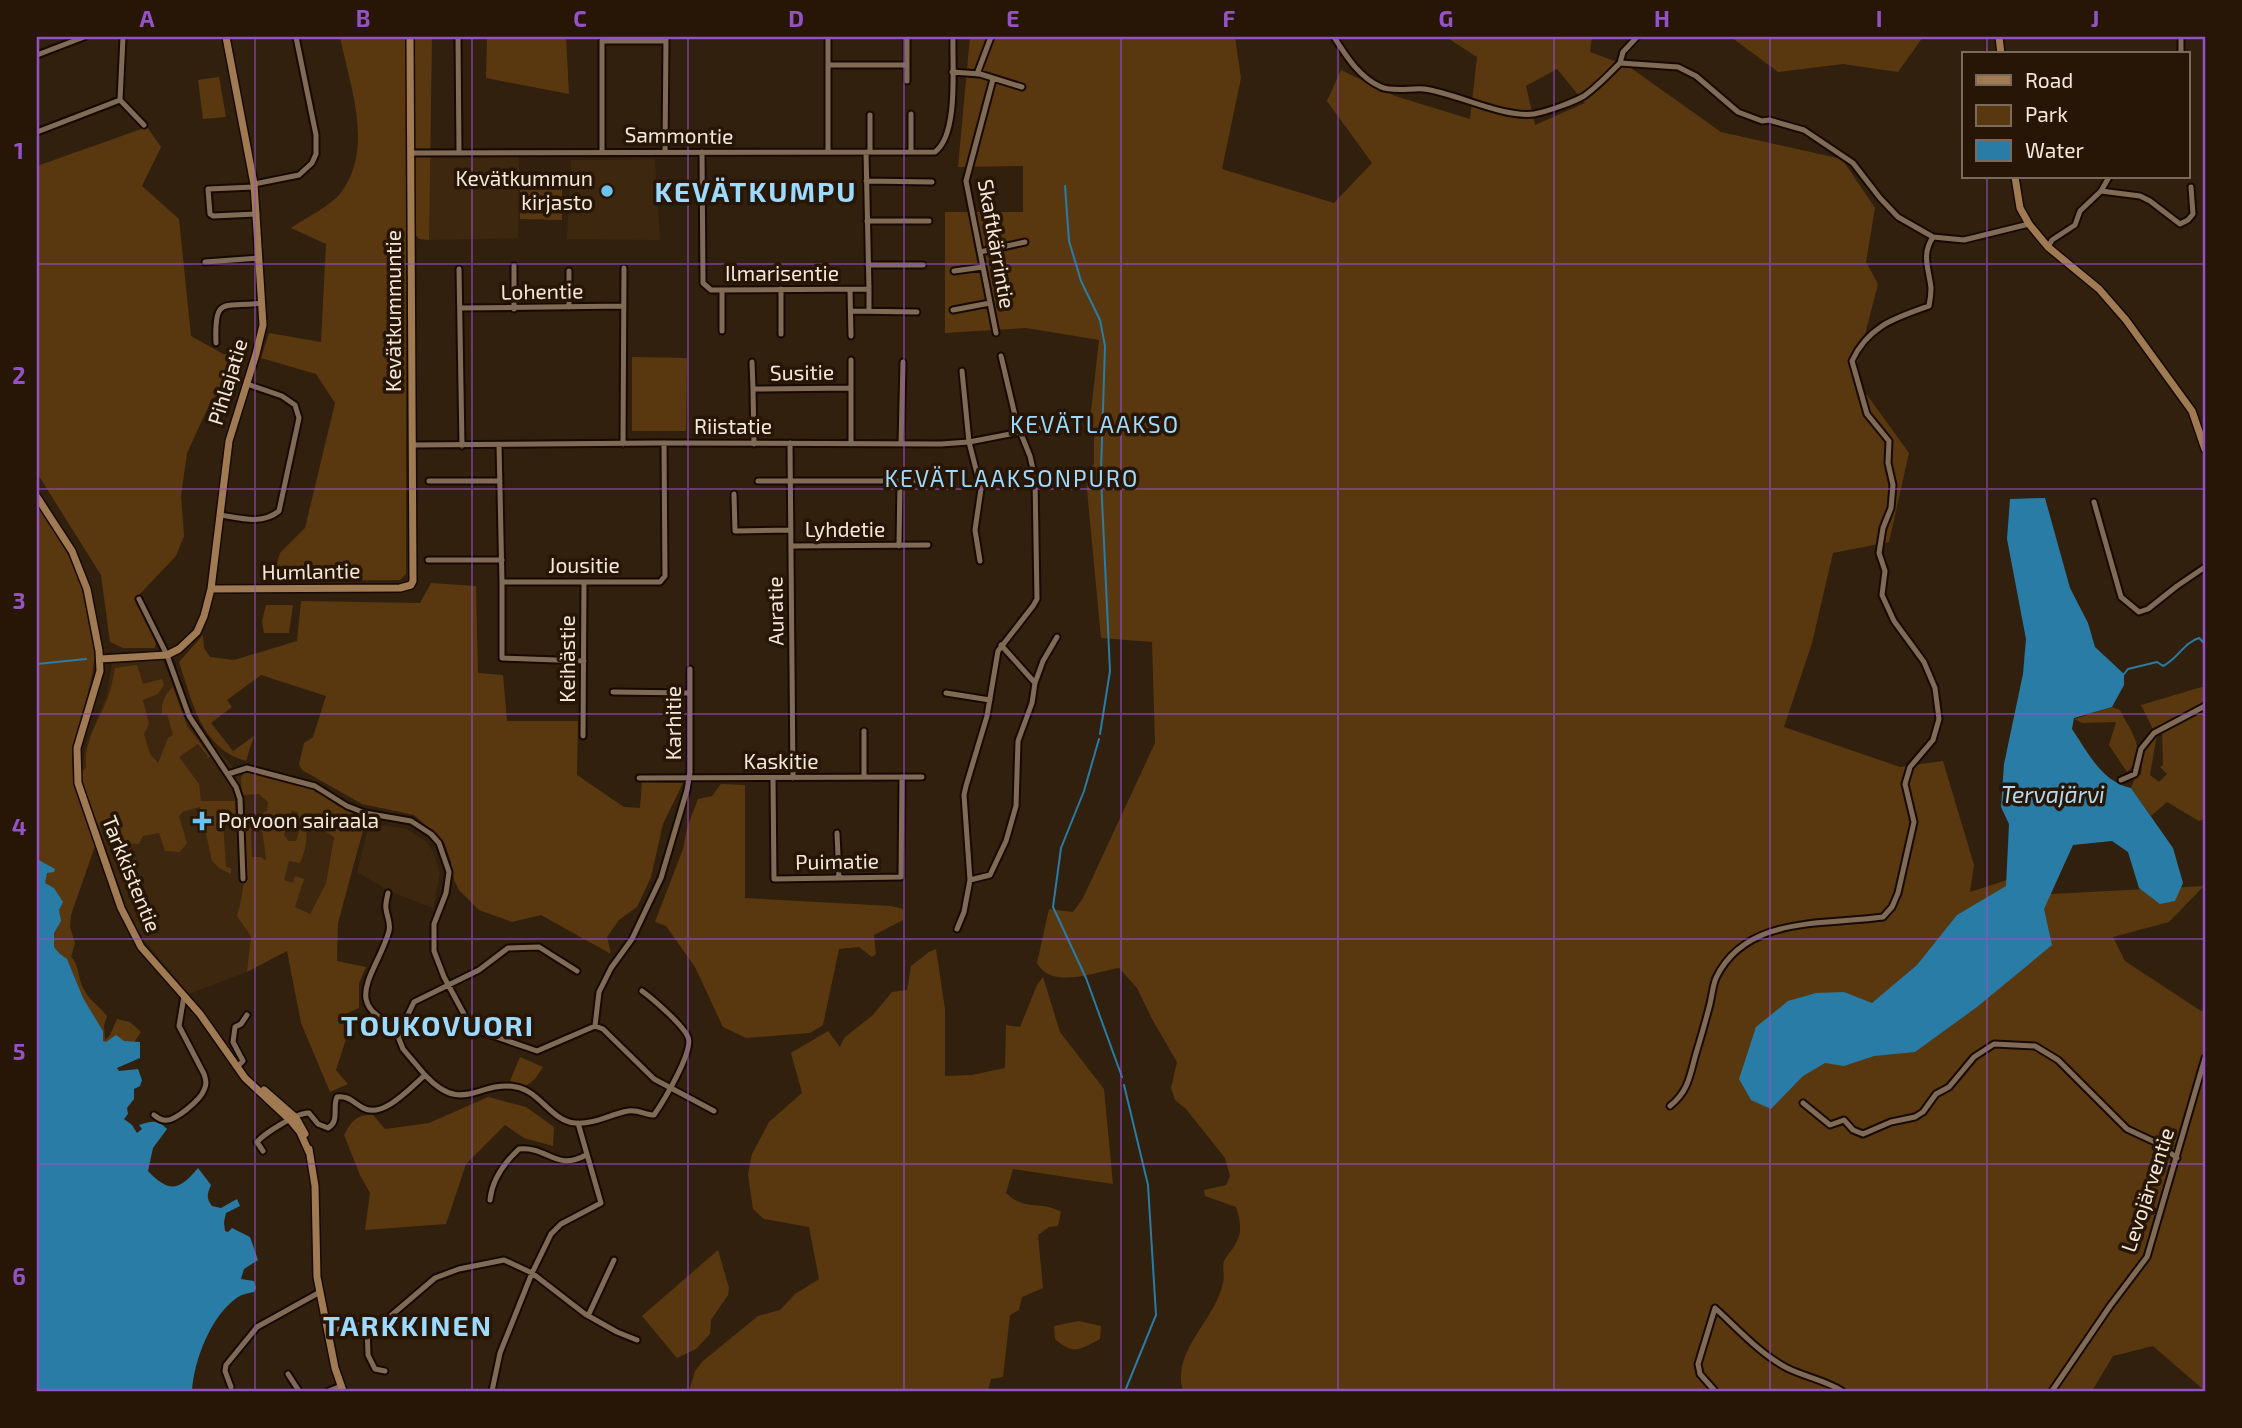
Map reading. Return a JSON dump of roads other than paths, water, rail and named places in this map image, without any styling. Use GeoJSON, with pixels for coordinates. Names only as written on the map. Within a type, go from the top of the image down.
{"type":"FeatureCollection","features":[{"type":"Feature","properties":{"kind":"street"},"geometry":{"type":"LineString","coordinates":[[37,55],[84,37]]}},
{"type":"Feature","properties":{"kind":"street"},"geometry":{"type":"LineString","coordinates":[[123,37],[120,100],[144,125]]}},
{"type":"Feature","properties":{"kind":"street","name":"Pihlajatie"},"geometry":{"type":"LineString","coordinates":[[167,655],[194,636],[205,612],[211,589],[229,441],[262,333],[254,186],[226,37]]}},
{"type":"Feature","properties":{"kind":"street"},"geometry":{"type":"LineString","coordinates":[[257,215],[214,216],[209,210],[208,189],[254,186],[299,175],[312,163],[316,154],[316,135],[296,37]]}},
{"type":"Feature","properties":{"kind":"street","name":"Kevätkummuntie"},"geometry":{"type":"LineString","coordinates":[[410,37],[413,445],[411,584]]}},
{"type":"Feature","properties":{"kind":"street"},"geometry":{"type":"LineString","coordinates":[[458,37],[459,153]]}},
{"type":"Feature","properties":{"kind":"street"},"geometry":{"type":"LineString","coordinates":[[828,37],[828,152]]}},
{"type":"Feature","properties":{"kind":"street"},"geometry":{"type":"LineString","coordinates":[[907,37],[907,82]]}},
{"type":"Feature","properties":{"kind":"street"},"geometry":{"type":"LineString","coordinates":[[953,37],[952,72],[976,74],[1022,87]]}},
{"type":"Feature","properties":{"kind":"street"},"geometry":{"type":"LineString","coordinates":[[976,74],[991,37]]}},
{"type":"Feature","properties":{"kind":"street"},"geometry":{"type":"LineString","coordinates":[[1334,37],[1350,61],[1368,80],[1384,88],[1425,89],[1478,105],[1527,114],[1584,96],[1620,63],[1623,52],[1637,37]]}},
{"type":"Feature","properties":{"kind":"street"},"geometry":{"type":"LineString","coordinates":[[602,151],[601,41],[666,39],[665,152]]}},
{"type":"Feature","properties":{"kind":"street"},"geometry":{"type":"LineString","coordinates":[[1620,63],[1678,67],[1696,76],[1738,112],[1762,121],[1769,120],[1804,130],[1853,163],[1898,217],[1933,237],[1964,240],[2029,224]]}},
{"type":"Feature","properties":{"kind":"street"},"geometry":{"type":"LineString","coordinates":[[828,65],[907,65]]}},
{"type":"Feature","properties":{"kind":"street","name":"Sammontie"},"geometry":{"type":"LineString","coordinates":[[411,153],[935,152],[944,144],[951,116],[952,72]]}},
{"type":"Feature","properties":{"kind":"street","name":"Skaftkärrintie"},"geometry":{"type":"LineString","coordinates":[[993,79],[966,181],[996,333]]}},
{"type":"Feature","properties":{"kind":"street"},"geometry":{"type":"LineString","coordinates":[[37,132],[120,100]]}},
{"type":"Feature","properties":{"kind":"street"},"geometry":{"type":"LineString","coordinates":[[911,114],[911,152]]}},
{"type":"Feature","properties":{"kind":"street","name":"Ilmarisentie"},"geometry":{"type":"LineString","coordinates":[[869,312],[866,181],[870,115]]}},
{"type":"Feature","properties":{"kind":"street","name":"Ilmarisentie"},"geometry":{"type":"LineString","coordinates":[[702,152],[703,284],[711,290],[869,289]]}},
{"type":"Feature","properties":{"kind":"street"},"geometry":{"type":"LineString","coordinates":[[2015,178],[2020,208],[2029,224],[2048,247],[2099,289],[2126,320],[2192,411],[2205,449]]}},
{"type":"Feature","properties":{"kind":"street"},"geometry":{"type":"LineString","coordinates":[[2048,247],[2052,240],[2075,225],[2080,211],[2101,191],[2108,178]]}},
{"type":"Feature","properties":{"kind":"street"},"geometry":{"type":"LineString","coordinates":[[866,181],[932,182]]}},
{"type":"Feature","properties":{"kind":"street"},"geometry":{"type":"LineString","coordinates":[[2101,191],[2140,196],[2180,224],[2193,214],[2191,187]]}},
{"type":"Feature","properties":{"kind":"street"},"geometry":{"type":"LineString","coordinates":[[867,221],[929,221]]}},
{"type":"Feature","properties":{"kind":"street"},"geometry":{"type":"LineString","coordinates":[[1670,1106],[1682,1096],[1692,1072],[1716,978],[1744,943],[1788,926],[1883,917],[1892,907],[1898,892],[1914,822],[1905,784],[1910,766],[1933,740],[1939,719],[1935,688],[1924,662],[1894,621],[1882,595],[1885,571],[1879,553],[1894,485],[1888,463],[1889,441],[1867,414],[1852,361],[1860,344],[1880,326],[1929,306],[1931,288],[1926,275],[1926,259],[1928,245],[1933,237]]}},
{"type":"Feature","properties":{"kind":"street"},"geometry":{"type":"LineString","coordinates":[[980,252],[1025,242]]}},
{"type":"Feature","properties":{"kind":"street"},"geometry":{"type":"LineString","coordinates":[[205,262],[259,258]]}},
{"type":"Feature","properties":{"kind":"street"},"geometry":{"type":"LineString","coordinates":[[868,265],[923,265]]}},
{"type":"Feature","properties":{"kind":"street"},"geometry":{"type":"LineString","coordinates":[[514,266],[514,309]]}},
{"type":"Feature","properties":{"kind":"street"},"geometry":{"type":"LineString","coordinates":[[954,271],[983,267]]}},
{"type":"Feature","properties":{"kind":"street"},"geometry":{"type":"LineString","coordinates":[[624,268],[624,444]]}},
{"type":"Feature","properties":{"kind":"street"},"geometry":{"type":"LineString","coordinates":[[459,269],[462,446]]}},
{"type":"Feature","properties":{"kind":"street"},"geometry":{"type":"LineString","coordinates":[[569,271],[569,307]]}},
{"type":"Feature","properties":{"kind":"street"},"geometry":{"type":"LineString","coordinates":[[781,289],[781,334]]}},
{"type":"Feature","properties":{"kind":"street"},"geometry":{"type":"LineString","coordinates":[[722,290],[722,331]]}},
{"type":"Feature","properties":{"kind":"street"},"geometry":{"type":"LineString","coordinates":[[850,290],[851,336]]}},
{"type":"Feature","properties":{"kind":"street"},"geometry":{"type":"LineString","coordinates":[[216,343],[215,317],[221,308],[228,304],[262,303]]}},
{"type":"Feature","properties":{"kind":"street"},"geometry":{"type":"LineString","coordinates":[[953,310],[990,303]]}},
{"type":"Feature","properties":{"kind":"street","name":"Lohentie"},"geometry":{"type":"LineString","coordinates":[[460,308],[624,306]]}},
{"type":"Feature","properties":{"kind":"street"},"geometry":{"type":"LineString","coordinates":[[851,311],[917,312]]}},
{"type":"Feature","properties":{"kind":"street"},"geometry":{"type":"LineString","coordinates":[[957,929],[964,912],[970,880],[964,795],[990,700],[995,664],[1001,645],[1037,599],[1035,478],[1017,424],[1001,356]]}},
{"type":"Feature","properties":{"kind":"street","name":"Susitie"},"geometry":{"type":"LineString","coordinates":[[851,360],[851,444]]}},
{"type":"Feature","properties":{"kind":"street","name":"Susitie"},"geometry":{"type":"LineString","coordinates":[[752,362],[754,443]]}},
{"type":"Feature","properties":{"kind":"street"},"geometry":{"type":"LineString","coordinates":[[901,443],[903,362]]}},
{"type":"Feature","properties":{"kind":"street"},"geometry":{"type":"LineString","coordinates":[[962,371],[969,442],[982,489],[975,530],[980,561]]}},
{"type":"Feature","properties":{"kind":"street"},"geometry":{"type":"LineString","coordinates":[[220,515],[258,520],[270,518],[279,511],[296,435],[299,418],[295,405],[282,396],[247,384]]}},
{"type":"Feature","properties":{"kind":"street","name":"Susitie"},"geometry":{"type":"LineString","coordinates":[[753,389],[851,388]]}},
{"type":"Feature","properties":{"kind":"street","name":"Riistatie"},"geometry":{"type":"LineString","coordinates":[[413,445],[941,444],[969,442],[1051,426]]}},
{"type":"Feature","properties":{"kind":"street","name":"Jousitie"},"geometry":{"type":"LineString","coordinates":[[502,582],[664,580],[664,443]]}},
{"type":"Feature","properties":{"kind":"street","name":"Auratie"},"geometry":{"type":"LineString","coordinates":[[790,443],[793,778]]}},
{"type":"Feature","properties":{"kind":"street"},"geometry":{"type":"LineString","coordinates":[[499,445],[502,658],[584,661]]}},
{"type":"Feature","properties":{"kind":"street"},"geometry":{"type":"LineString","coordinates":[[429,481],[500,481]]}},
{"type":"Feature","properties":{"kind":"street"},"geometry":{"type":"LineString","coordinates":[[758,481],[927,481]]}},
{"type":"Feature","properties":{"kind":"street","name":"Lyhdetie"},"geometry":{"type":"LineString","coordinates":[[899,545],[900,481]]}},
{"type":"Feature","properties":{"kind":"street"},"geometry":{"type":"LineString","coordinates":[[734,494],[735,531],[790,530]]}},
{"type":"Feature","properties":{"kind":"street","name":"Tarkkistentie"},"geometry":{"type":"LineString","coordinates":[[37,497],[81,570],[88,589],[100,659],[96,689],[77,748],[78,783],[121,908],[135,938],[160,971],[200,1014],[239,1070],[295,1120],[309,1152],[315,1186],[316,1262],[320,1292],[342,1389]]}},
{"type":"Feature","properties":{"kind":"street"},"geometry":{"type":"LineString","coordinates":[[2094,502],[2120,597],[2139,612],[2148,609],[2205,568]]}},
{"type":"Feature","properties":{"kind":"street","name":"Lyhdetie"},"geometry":{"type":"LineString","coordinates":[[791,546],[928,545]]}},
{"type":"Feature","properties":{"kind":"street"},"geometry":{"type":"LineString","coordinates":[[428,560],[502,560]]}},
{"type":"Feature","properties":{"kind":"street","name":"Keihästie"},"geometry":{"type":"LineString","coordinates":[[583,736],[584,583]]}},
{"type":"Feature","properties":{"kind":"street","name":"Humlantie"},"geometry":{"type":"LineString","coordinates":[[211,589],[400,588],[411,584]]}},
{"type":"Feature","properties":{"kind":"street"},"geometry":{"type":"LineString","coordinates":[[139,599],[167,655],[189,716],[229,774],[240,799],[243,879]]}},
{"type":"Feature","properties":{"kind":"street"},"geometry":{"type":"LineString","coordinates":[[970,880],[990,875],[1006,841],[1016,806],[1016,749],[1043,661],[1058,637]]}},
{"type":"Feature","properties":{"kind":"street"},"geometry":{"type":"LineString","coordinates":[[1001,645],[1035,683]]}},
{"type":"Feature","properties":{"kind":"street"},"geometry":{"type":"LineString","coordinates":[[100,659],[167,655]]}},
{"type":"Feature","properties":{"kind":"street","name":"Karhitie"},"geometry":{"type":"LineString","coordinates":[[595,1026],[599,992],[632,939],[664,869],[690,778],[690,668]]}},
{"type":"Feature","properties":{"kind":"street"},"geometry":{"type":"LineString","coordinates":[[613,692],[690,693]]}},
{"type":"Feature","properties":{"kind":"street"},"geometry":{"type":"LineString","coordinates":[[946,693],[990,700]]}},
{"type":"Feature","properties":{"kind":"street"},"geometry":{"type":"LineString","coordinates":[[2121,780],[2135,774],[2141,749],[2154,733],[2205,706]]}},
{"type":"Feature","properties":{"kind":"street"},"geometry":{"type":"LineString","coordinates":[[864,731],[864,777]]}},
{"type":"Feature","properties":{"kind":"street"},"geometry":{"type":"LineString","coordinates":[[229,774],[247,768],[315,786],[347,806],[365,813],[411,821],[431,834],[439,843],[449,872],[446,892],[434,924],[434,951],[471,1025],[479,1031],[529,1050],[544,1050],[595,1026],[603,1029],[642,1070],[669,1088],[714,1111]]}},
{"type":"Feature","properties":{"kind":"street","name":"Puimatie"},"geometry":{"type":"LineString","coordinates":[[773,778],[774,879],[901,877],[902,777]]}},
{"type":"Feature","properties":{"kind":"street","name":"Kaskitie"},"geometry":{"type":"LineString","coordinates":[[639,778],[922,777]]}},
{"type":"Feature","properties":{"kind":"street"},"geometry":{"type":"LineString","coordinates":[[837,833],[839,878]]}},
{"type":"Feature","properties":{"kind":"street"},"geometry":{"type":"LineString","coordinates":[[388,893],[386,907],[390,928],[367,982],[365,994],[373,1015],[402,1027]]}},
{"type":"Feature","properties":{"kind":"street"},"geometry":{"type":"LineString","coordinates":[[577,971],[539,947],[508,948],[479,970],[414,1002],[402,1027],[400,1039],[403,1049],[440,1090],[458,1095],[503,1087],[522,1088],[564,1120],[578,1123],[631,1110],[654,1115],[690,1049],[688,1037],[654,1000],[642,991]]}},
{"type":"Feature","properties":{"kind":"street"},"geometry":{"type":"LineString","coordinates":[[154,1115],[164,1121],[171,1120],[201,1097],[205,1090],[207,1082],[204,1073],[179,1026],[184,996]]}},
{"type":"Feature","properties":{"kind":"street"},"geometry":{"type":"LineString","coordinates":[[239,1070],[243,1062],[233,1042],[235,1027],[241,1024],[247,1015]]}},
{"type":"Feature","properties":{"kind":"street"},"geometry":{"type":"LineString","coordinates":[[1802,1103],[1830,1125],[1844,1121],[1863,1133],[1923,1112],[1936,1094],[1949,1087],[1974,1057],[1994,1044],[2035,1046],[2058,1060],[2127,1129],[2157,1143],[2177,1158]]}},
{"type":"Feature","properties":{"kind":"street","name":"Levojärventie"},"geometry":{"type":"LineString","coordinates":[[2052,1391],[2147,1257],[2205,1058]]}},
{"type":"Feature","properties":{"kind":"street"},"geometry":{"type":"LineString","coordinates":[[263,1151],[257,1142],[263,1135],[295,1120],[316,1122],[326,1128],[332,1126],[335,1119],[335,1100],[341,1096],[368,1110],[382,1109],[425,1075]]}},
{"type":"Feature","properties":{"kind":"street"},"geometry":{"type":"LineString","coordinates":[[492,1391],[500,1353],[532,1273],[551,1234],[561,1224],[601,1203],[578,1123]]}},
{"type":"Feature","properties":{"kind":"street"},"geometry":{"type":"LineString","coordinates":[[490,1200],[491,1186],[496,1177],[519,1149],[537,1150],[565,1162],[586,1155]]}},
{"type":"Feature","properties":{"kind":"street"},"geometry":{"type":"LineString","coordinates":[[588,1316],[614,1260]]}},
{"type":"Feature","properties":{"kind":"street"},"geometry":{"type":"LineString","coordinates":[[329,1331],[387,1319],[425,1284],[440,1275],[504,1261],[532,1273],[588,1316],[637,1340]]}},
{"type":"Feature","properties":{"kind":"street"},"geometry":{"type":"LineString","coordinates":[[231,1387],[225,1371],[226,1365],[255,1329],[320,1292]]}},
{"type":"Feature","properties":{"kind":"street"},"geometry":{"type":"LineString","coordinates":[[1715,1391],[1700,1374],[1698,1364],[1715,1308],[1770,1357],[1788,1368],[1831,1384],[1842,1391]]}},
{"type":"Feature","properties":{"kind":"street"},"geometry":{"type":"LineString","coordinates":[[367,1325],[370,1362],[376,1369],[385,1371]]}},
{"type":"Feature","properties":{"kind":"street"},"geometry":{"type":"LineString","coordinates":[[288,1374],[299,1391]]}},
{"type":"Feature","properties":{"kind":"street"},"geometry":{"type":"LineString","coordinates":[[329,1391],[342,1389]]}},
{"type":"Feature","properties":{"kind":"water","name":"Tervajärvi"},"geometry":{"type":"Polygon","coordinates":[[[2045,498],[2070,588],[2088,623],[2095,647],[2124,674],[2124,685],[2112,707],[2074,718],[2072,729],[2104,773],[2121,785],[2131,788],[2173,848],[2183,883],[2175,901],[2160,904],[2139,888],[2128,852],[2112,841],[2073,845],[2044,909],[2052,945],[1977,1007],[1915,1052],[1874,1056],[1844,1066],[1825,1063],[1803,1076],[1771,1109],[1751,1100],[1739,1079],[1756,1027],[1788,1001],[1816,993],[1844,992],[1872,1003],[1917,965],[1957,915],[2006,886],[2009,824],[2001,807],[2004,764],[2023,674],[2026,639],[2007,539],[2010,499],[2045,498]]]}},
{"type":"Feature","properties":{"kind":"water"},"geometry":{"type":"Polygon","coordinates":[[[37,859],[55,869],[54,872],[47,873],[45,883],[54,888],[63,902],[59,910],[61,921],[54,933],[54,947],[67,959],[83,998],[103,1031],[103,1041],[106,1042],[116,1035],[124,1041],[140,1042],[140,1058],[117,1068],[119,1071],[138,1069],[142,1080],[140,1086],[134,1089],[134,1099],[127,1108],[128,1114],[124,1119],[137,1133],[142,1129],[139,1125],[151,1122],[157,1122],[167,1129],[153,1148],[148,1171],[162,1183],[174,1186],[185,1181],[198,1168],[211,1185],[208,1196],[212,1206],[221,1208],[237,1199],[240,1206],[226,1213],[225,1231],[228,1232],[232,1228],[250,1237],[258,1260],[244,1269],[241,1279],[254,1281],[254,1292],[240,1296],[228,1305],[212,1326],[200,1352],[192,1391],[37,1391],[37,859]]]}},
{"type":"Feature","properties":{"kind":"waterway"},"geometry":{"type":"LineString","coordinates":[[1065,186],[1069,241],[1081,281],[1100,320],[1105,346],[1101,471]]}},
{"type":"Feature","properties":{"kind":"waterway"},"geometry":{"type":"LineString","coordinates":[[1100,734],[1110,671],[1101,478]]}},
{"type":"Feature","properties":{"kind":"waterway"},"geometry":{"type":"LineString","coordinates":[[2124,674],[2128,669],[2157,662],[2163,666],[2193,640],[2199,638],[2205,644]]}},
{"type":"Feature","properties":{"kind":"waterway"},"geometry":{"type":"LineString","coordinates":[[37,664],[86,659]]}},
{"type":"Feature","properties":{"kind":"waterway"},"geometry":{"type":"LineString","coordinates":[[1099,739],[1084,791],[1061,848],[1053,907],[1086,978],[1122,1077]]}},
{"type":"Feature","properties":{"kind":"waterway"},"geometry":{"type":"LineString","coordinates":[[1124,1085],[1148,1185],[1156,1315],[1125,1391]]}},
{"type":"Feature","properties":{"kind":"place","name":"Kevätkummun kirjasto"},"geometry":{"type":"Point","coordinates":[607,191]}},
{"type":"Feature","properties":{"kind":"place","name":"Porvoon sairaala"},"geometry":{"type":"Point","coordinates":[202,821]}},
{"type":"Feature","properties":{"kind":"district","name":"KEVÄTKUMPU"},"geometry":{"type":"Point","coordinates":[756,192]}},
{"type":"Feature","properties":{"kind":"district","name":"KEVÄTLAAKSO"},"geometry":{"type":"Point","coordinates":[1095,425]}},
{"type":"Feature","properties":{"kind":"district","name":"KEVÄTLAAKSONPURO"},"geometry":{"type":"Point","coordinates":[1012,479]}},
{"type":"Feature","properties":{"kind":"district","name":"TOUKOVUORI"},"geometry":{"type":"Point","coordinates":[438,1026]}},
{"type":"Feature","properties":{"kind":"district","name":"TARKKINEN"},"geometry":{"type":"Point","coordinates":[408,1326]}}]}
